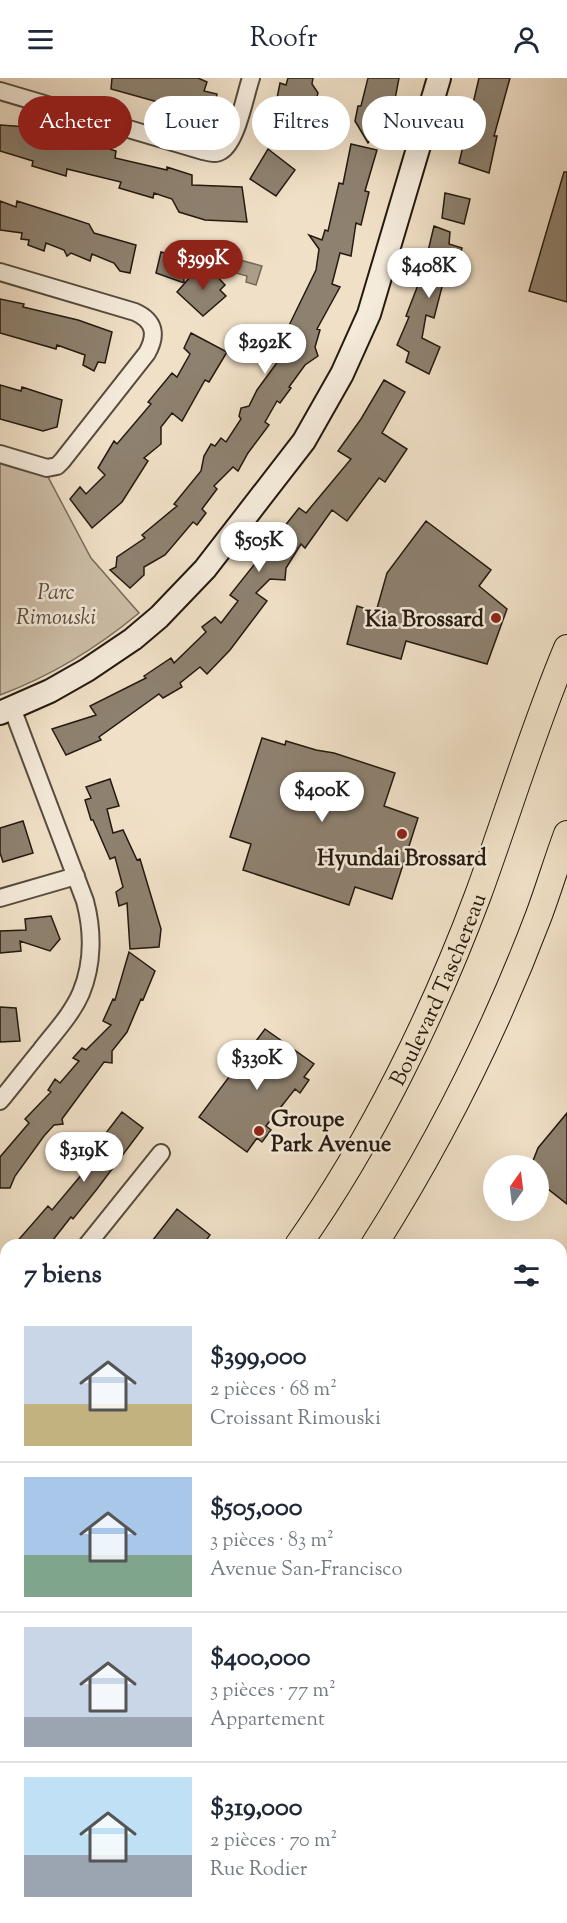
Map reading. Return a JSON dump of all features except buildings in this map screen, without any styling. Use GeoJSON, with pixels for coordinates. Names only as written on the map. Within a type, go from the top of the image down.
{"type":"FeatureCollection","features":[{"type":"Feature","properties":{"kind":"main road","name":"Boulevard Taschereau"},"geometry":{"type":"LineString","coordinates":[[302,1239],[356,1153],[431,1009],[477,897],[532,739],[567,648]]}},
{"type":"Feature","properties":{"kind":"main road"},"geometry":{"type":"LineString","coordinates":[[378,1239],[443,1128],[478,1059],[527,946],[567,834]]}},
{"type":"Feature","properties":{"kind":"street"},"geometry":{"type":"LineString","coordinates":[[0,91],[203,151],[217,153],[221,152],[230,142],[251,78]]}},
{"type":"Feature","properties":{"kind":"street"},"geometry":{"type":"LineString","coordinates":[[0,1101],[61,1026],[81,993],[89,962],[90,929],[85,901],[76,876],[6,710],[50,692],[87,670],[126,644],[159,617],[205,569],[304,441],[336,387],[369,314],[439,78]]}},
{"type":"Feature","properties":{"kind":"street"},"geometry":{"type":"LineString","coordinates":[[0,272],[135,312],[148,320],[153,331],[153,338],[147,353],[57,466],[47,468],[0,454]]}},
{"type":"Feature","properties":{"kind":"street"},"geometry":{"type":"LineString","coordinates":[[0,898],[76,876]]}},
{"type":"Feature","properties":{"kind":"street"},"geometry":{"type":"LineString","coordinates":[[92,1239],[161,1153]]}},
{"type":"Feature","properties":{"kind":"green space","name":"Parc Rimouski"},"geometry":{"type":"Polygon","coordinates":[[[0,463],[48,477],[91,558],[139,613],[107,638],[73,660],[0,695],[0,463]]]}},
{"type":"Feature","properties":{"kind":"shaded area"},"geometry":{"type":"Polygon","coordinates":[[[229,257],[262,266],[256,285],[246,282],[247,276],[225,270],[229,257]]]}},
{"type":"Feature","properties":{"kind":"place","name":"Kia Brossard"},"geometry":{"type":"Point","coordinates":[496,618]}},
{"type":"Feature","properties":{"kind":"place","name":"Hyundai Brossard"},"geometry":{"type":"Point","coordinates":[402,834]}},
{"type":"Feature","properties":{"kind":"place","name":"Groupe Park Avenue"},"geometry":{"type":"Point","coordinates":[259,1131]}}]}
